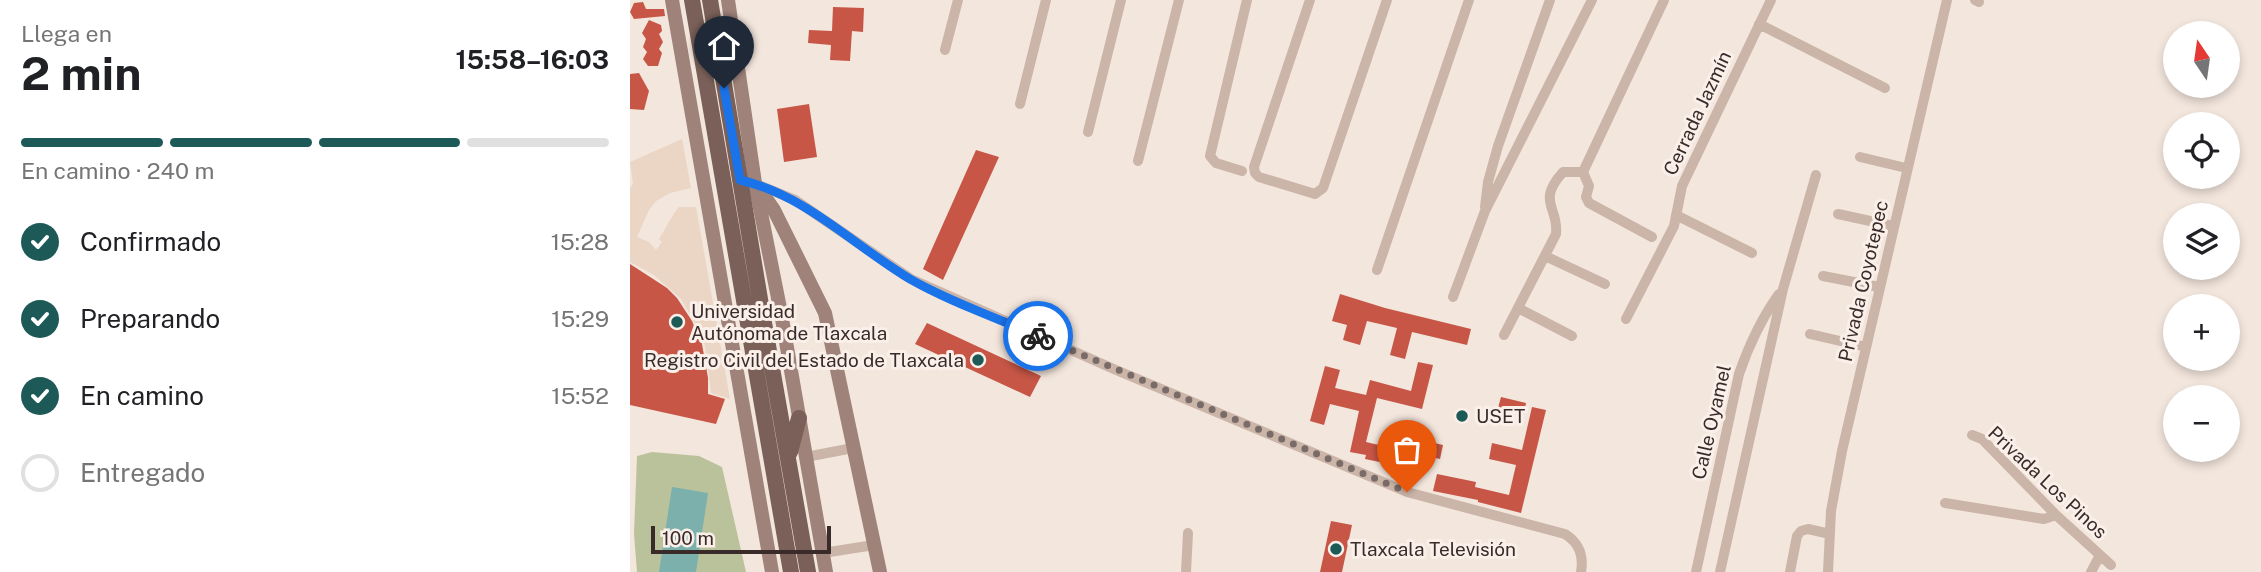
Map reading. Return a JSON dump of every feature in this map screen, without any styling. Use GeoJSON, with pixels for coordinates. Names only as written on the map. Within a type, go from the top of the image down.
{"type":"FeatureCollection","features":[{"type":"Feature","properties":{"kind":"main road"},"geometry":{"type":"LineString","coordinates":[[672,0],[772,572]]}},
{"type":"Feature","properties":{"kind":"main road"},"geometry":{"type":"LineString","coordinates":[[692,0],[799,418],[826,572]]}},
{"type":"Feature","properties":{"kind":"main road"},"geometry":{"type":"LineString","coordinates":[[710,0],[739,182],[808,572]]}},
{"type":"Feature","properties":{"kind":"main road"},"geometry":{"type":"LineString","coordinates":[[728,0],[739,182],[791,572]]}},
{"type":"Feature","properties":{"kind":"main road"},"geometry":{"type":"LineString","coordinates":[[739,182],[774,210],[824,313],[880,572]]}},
{"type":"Feature","properties":{"kind":"main road"},"geometry":{"type":"LineString","coordinates":[[788,458],[799,418]]}},
{"type":"Feature","properties":{"kind":"street"},"geometry":{"type":"LineString","coordinates":[[945,50],[958,0]]}},
{"type":"Feature","properties":{"kind":"street"},"geometry":{"type":"LineString","coordinates":[[1020,104],[1046,0]]}},
{"type":"Feature","properties":{"kind":"street"},"geometry":{"type":"LineString","coordinates":[[1088,132],[1121,0]]}},
{"type":"Feature","properties":{"kind":"street"},"geometry":{"type":"LineString","coordinates":[[1138,161],[1179,0]]}},
{"type":"Feature","properties":{"kind":"street"},"geometry":{"type":"LineString","coordinates":[[1242,171],[1216,163],[1211,159],[1210,152],[1247,0]]}},
{"type":"Feature","properties":{"kind":"street"},"geometry":{"type":"LineString","coordinates":[[1310,0],[1254,167],[1259,177],[1312,194],[1319,193],[1323,188],[1387,0]]}},
{"type":"Feature","properties":{"kind":"street"},"geometry":{"type":"LineString","coordinates":[[1377,270],[1469,0]]}},
{"type":"Feature","properties":{"kind":"street"},"geometry":{"type":"LineString","coordinates":[[1485,211],[1488,182],[1499,146],[1550,0]]}},
{"type":"Feature","properties":{"kind":"street"},"geometry":{"type":"LineString","coordinates":[[1453,297],[1485,211],[1592,0]]}},
{"type":"Feature","properties":{"kind":"street"},"geometry":{"type":"LineString","coordinates":[[1652,237],[1588,203],[1586,197],[1589,186],[1583,172],[1664,0]]}},
{"type":"Feature","properties":{"kind":"street","name":"Cerrada Jazmín"},"geometry":{"type":"LineString","coordinates":[[1626,320],[1674,226],[1682,186],[1770,0]]}},
{"type":"Feature","properties":{"kind":"street","name":"Privada Coyotepec"},"geometry":{"type":"LineString","coordinates":[[1828,572],[1831,511],[1840,463],[1906,168],[1947,0]]}},
{"type":"Feature","properties":{"kind":"street"},"geometry":{"type":"LineString","coordinates":[[1759,24],[1885,88]]}},
{"type":"Feature","properties":{"kind":"street"},"geometry":{"type":"LineString","coordinates":[[1860,157],[1906,168]]}},
{"type":"Feature","properties":{"kind":"street"},"geometry":{"type":"LineString","coordinates":[[1504,335],[1557,230],[1548,201],[1549,196],[1563,172],[1583,172]]}},
{"type":"Feature","properties":{"kind":"street"},"geometry":{"type":"LineString","coordinates":[[1720,572],[1783,289],[1816,175]]}},
{"type":"Feature","properties":{"kind":"street"},"geometry":{"type":"LineString","coordinates":[[706,189],[739,182],[795,200],[911,279],[1093,360],[1407,492],[1564,534],[1575,542],[1581,552],[1581,572]]}},
{"type":"Feature","properties":{"kind":"street"},"geometry":{"type":"LineString","coordinates":[[1838,214],[1893,226]]}},
{"type":"Feature","properties":{"kind":"street"},"geometry":{"type":"LineString","coordinates":[[1676,215],[1752,253]]}},
{"type":"Feature","properties":{"kind":"street"},"geometry":{"type":"LineString","coordinates":[[1545,256],[1605,284]]}},
{"type":"Feature","properties":{"kind":"street"},"geometry":{"type":"LineString","coordinates":[[1823,276],[1879,287]]}},
{"type":"Feature","properties":{"kind":"street","name":"Calle Oyamel"},"geometry":{"type":"LineString","coordinates":[[1696,572],[1739,374],[1763,317],[1783,289]]}},
{"type":"Feature","properties":{"kind":"street"},"geometry":{"type":"LineString","coordinates":[[1518,308],[1573,336]]}},
{"type":"Feature","properties":{"kind":"street"},"geometry":{"type":"LineString","coordinates":[[1810,334],[1866,347]]}},
{"type":"Feature","properties":{"kind":"street","name":"Privada Los Pinos"},"geometry":{"type":"LineString","coordinates":[[1972,435],[1982,439],[2111,565]]}},
{"type":"Feature","properties":{"kind":"street"},"geometry":{"type":"LineString","coordinates":[[806,457],[853,448]]}},
{"type":"Feature","properties":{"kind":"street"},"geometry":{"type":"LineString","coordinates":[[1718,471],[1741,476]]}},
{"type":"Feature","properties":{"kind":"street"},"geometry":{"type":"LineString","coordinates":[[1945,503],[2044,519],[2056,514]]}},
{"type":"Feature","properties":{"kind":"street"},"geometry":{"type":"LineString","coordinates":[[1790,572],[1797,536],[1801,531],[1808,529],[1830,534]]}},
{"type":"Feature","properties":{"kind":"street"},"geometry":{"type":"LineString","coordinates":[[1186,572],[1188,533]]}},
{"type":"Feature","properties":{"kind":"street"},"geometry":{"type":"LineString","coordinates":[[823,553],[874,545]]}},
{"type":"Feature","properties":{"kind":"street","name":"Privada Los Pinos"},"geometry":{"type":"LineString","coordinates":[[2091,572],[2100,555]]}},
{"type":"Feature","properties":{"kind":"green space"},"geometry":{"type":"Polygon","coordinates":[[[652,452],[699,456],[722,467],[746,572],[637,572],[634,534],[637,456],[652,452]]]}},
{"type":"Feature","properties":{"kind":"shaded area"},"geometry":{"type":"Polygon","coordinates":[[[682,139],[691,188],[670,193],[656,201],[637,237],[649,242],[656,250],[662,242],[659,239],[679,207],[696,207],[730,399],[711,393],[705,346],[681,299],[654,275],[630,262],[630,189],[633,183],[630,162],[682,139]]]}},
{"type":"Feature","properties":{"kind":"water"},"geometry":{"type":"Polygon","coordinates":[[[672,487],[708,493],[696,572],[659,572],[672,487]]]}},
{"type":"Feature","properties":{"kind":"building"},"geometry":{"type":"Polygon","coordinates":[[[643,2],[646,9],[664,9],[665,16],[634,19],[630,12],[634,3],[643,2]]]}},
{"type":"Feature","properties":{"kind":"building"},"geometry":{"type":"Polygon","coordinates":[[[833,7],[864,8],[863,32],[852,31],[850,61],[830,60],[831,45],[808,43],[809,30],[832,31],[833,7]]]}},
{"type":"Feature","properties":{"kind":"building"},"geometry":{"type":"Polygon","coordinates":[[[649,20],[661,25],[662,31],[659,34],[663,42],[659,49],[662,53],[658,66],[648,66],[643,59],[647,52],[643,47],[646,39],[642,33],[649,20]]]}},
{"type":"Feature","properties":{"kind":"building"},"geometry":{"type":"Polygon","coordinates":[[[639,73],[649,91],[644,110],[630,109],[630,74],[639,73]]]}},
{"type":"Feature","properties":{"kind":"building"},"geometry":{"type":"Polygon","coordinates":[[[809,104],[817,157],[784,162],[777,109],[809,104]]]}},
{"type":"Feature","properties":{"kind":"building"},"geometry":{"type":"Polygon","coordinates":[[[976,150],[999,157],[943,280],[923,269],[976,150]]]}},
{"type":"Feature","properties":{"kind":"building"},"geometry":{"type":"Polygon","coordinates":[[[630,264],[667,288],[692,321],[702,344],[708,394],[725,399],[716,424],[630,405],[630,264]]]}},
{"type":"Feature","properties":{"kind":"building"},"geometry":{"type":"Polygon","coordinates":[[[1340,294],[1471,329],[1467,345],[1412,332],[1405,359],[1390,355],[1397,328],[1367,321],[1360,345],[1343,340],[1347,325],[1332,321],[1340,294]]]}},
{"type":"Feature","properties":{"kind":"building","name":"Registro Civil del Estado de Tlaxcala"},"geometry":{"type":"Polygon","coordinates":[[[927,323],[1041,376],[1030,397],[915,344],[927,323]]]}},
{"type":"Feature","properties":{"kind":"building"},"geometry":{"type":"Polygon","coordinates":[[[1418,362],[1433,365],[1422,409],[1377,398],[1366,442],[1396,449],[1399,435],[1443,445],[1440,459],[1413,453],[1406,482],[1391,477],[1394,465],[1365,459],[1366,455],[1350,452],[1359,411],[1330,404],[1324,425],[1310,421],[1325,366],[1340,370],[1335,388],[1366,395],[1370,380],[1411,391],[1418,362]]]}},
{"type":"Feature","properties":{"kind":"building"},"geometry":{"type":"Polygon","coordinates":[[[1501,397],[1526,403],[1524,414],[1498,408],[1501,397]]]}},
{"type":"Feature","properties":{"kind":"building"},"geometry":{"type":"Polygon","coordinates":[[[1532,407],[1546,410],[1521,513],[1478,500],[1433,491],[1437,474],[1476,482],[1475,487],[1509,495],[1516,465],[1489,459],[1492,443],[1522,450],[1532,407]]]}},
{"type":"Feature","properties":{"kind":"building","name":"Tlaxcala Televisión"},"geometry":{"type":"Polygon","coordinates":[[[1331,521],[1352,525],[1342,572],[1320,572],[1331,521]]]}},
{"type":"Feature","properties":{"kind":"way so far"},"geometry":{"type":"LineString","coordinates":[[1038,336],[1407,492]]}},
{"type":"Feature","properties":{"kind":"place","name":"Universidad Autónoma de Tlaxcala"},"geometry":{"type":"Point","coordinates":[677,322]}},
{"type":"Feature","properties":{"kind":"place","name":"Registro Civil del Estado de Tlaxcala"},"geometry":{"type":"Point","coordinates":[978,360]}},
{"type":"Feature","properties":{"kind":"place","name":"USET"},"geometry":{"type":"Point","coordinates":[1462,416]}},
{"type":"Feature","properties":{"kind":"place","name":"Tlaxcala Televisión"},"geometry":{"type":"Point","coordinates":[1336,549]}},
{"type":"Feature","properties":{"kind":"route"},"geometry":{"type":"LineString","coordinates":[[724,88],[740,180],[755,183],[795,200],[911,279],[1038,336]]}}]}
